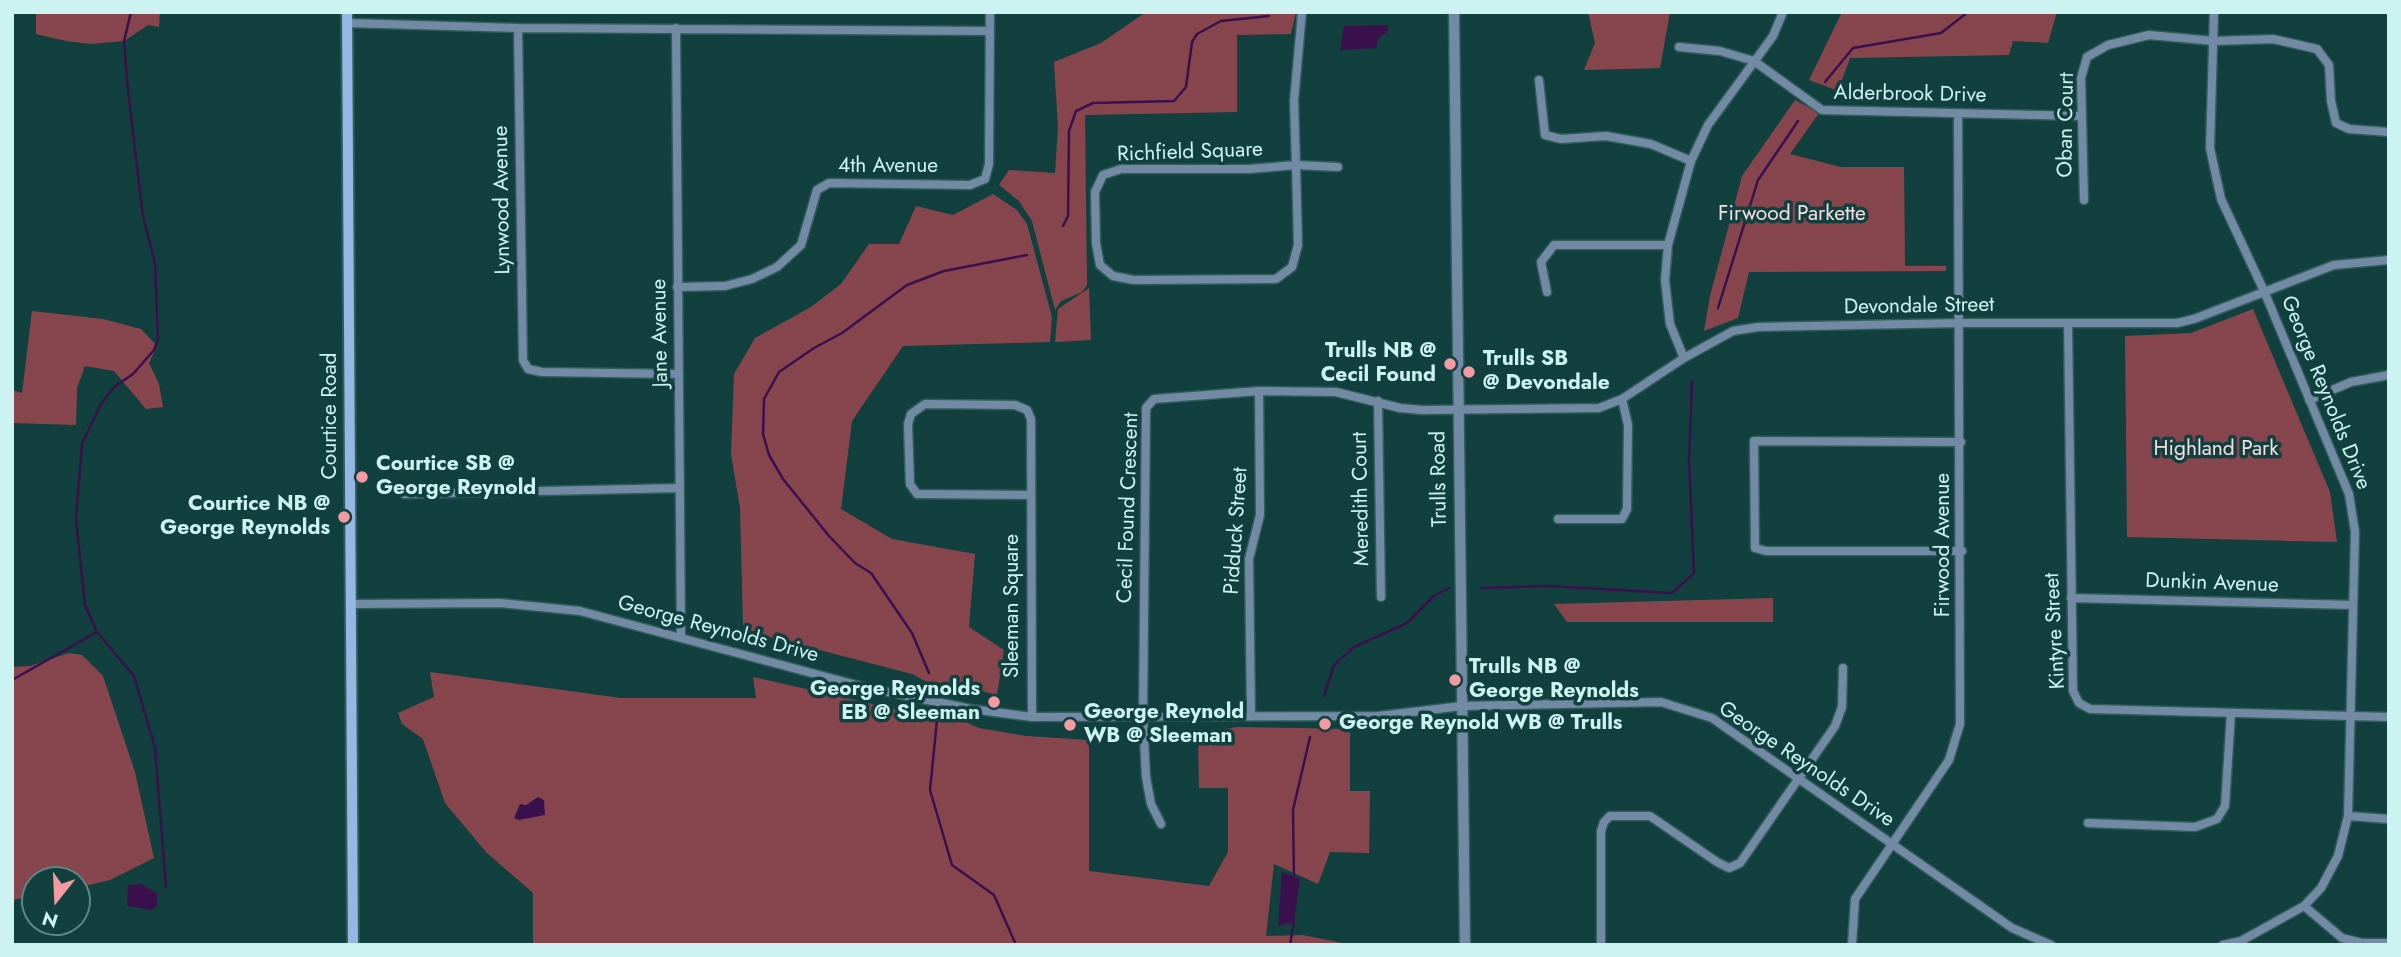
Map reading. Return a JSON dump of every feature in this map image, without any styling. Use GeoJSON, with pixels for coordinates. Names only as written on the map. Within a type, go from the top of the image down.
{"type":"FeatureCollection","features":[{"type":"Feature","properties":{"kind":"main road","name":"Courtice Road"},"geometry":{"type":"LineString","coordinates":[[347,18],[353,945]]}},
{"type":"Feature","properties":{"kind":"street","name":"4th Avenue"},"geometry":{"type":"LineString","coordinates":[[677,288],[724,286],[752,279],[777,267],[802,245],[817,190],[829,183],[970,185],[985,179],[989,164],[990,12]]}},
{"type":"Feature","properties":{"kind":"street","name":"Richfield Square"},"geometry":{"type":"LineString","coordinates":[[1296,165],[1249,169],[1121,169],[1103,175],[1096,192],[1096,243],[1100,265],[1113,276],[1134,280],[1276,279],[1293,267],[1298,245],[1296,165],[1294,101],[1302,12]]}},
{"type":"Feature","properties":{"kind":"street","name":"Trulls Road"},"geometry":{"type":"LineString","coordinates":[[1454,12],[1465,945]]}},
{"type":"Feature","properties":{"kind":"street"},"geometry":{"type":"LineString","coordinates":[[1684,358],[1670,324],[1665,280],[1668,245],[1691,161],[1708,125],[1773,36],[1783,12]]}},
{"type":"Feature","properties":{"kind":"street","name":"George Reynolds Drive"},"geometry":{"type":"LineString","coordinates":[[2214,12],[2210,148],[2221,199],[2264,291],[2349,494],[2353,512],[2352,716],[2348,816],[2338,856],[2321,888],[2304,905],[2241,940],[2224,945]]}},
{"type":"Feature","properties":{"kind":"street"},"geometry":{"type":"LineString","coordinates":[[347,18],[518,28],[990,31]]}},
{"type":"Feature","properties":{"kind":"street","name":"Lynwood Avenue"},"geometry":{"type":"LineString","coordinates":[[518,28],[523,349],[528,369],[542,372],[679,374]]}},
{"type":"Feature","properties":{"kind":"street","name":"Jane Avenue"},"geometry":{"type":"LineString","coordinates":[[676,28],[681,638]]}},
{"type":"Feature","properties":{"kind":"street","name":"Oban Court"},"geometry":{"type":"LineString","coordinates":[[2084,200],[2081,78],[2087,57],[2108,45],[2149,35],[2214,41]]}},
{"type":"Feature","properties":{"kind":"street"},"geometry":{"type":"LineString","coordinates":[[2214,41],[2273,39],[2316,49],[2329,65],[2331,101],[2336,123],[2349,129],[2389,132]]}},
{"type":"Feature","properties":{"kind":"street","name":"Alderbrook Drive"},"geometry":{"type":"LineString","coordinates":[[1679,47],[1720,51],[1754,61],[1822,110],[2081,116]]}},
{"type":"Feature","properties":{"kind":"street"},"geometry":{"type":"LineString","coordinates":[[1539,80],[1545,135],[1560,139],[1606,136],[1651,144],[1691,161]]}},
{"type":"Feature","properties":{"kind":"street","name":"Firwood Avenue"},"geometry":{"type":"LineString","coordinates":[[1852,945],[1855,899],[1949,760],[1960,724],[1962,551],[1958,114]]}},
{"type":"Feature","properties":{"kind":"street"},"geometry":{"type":"LineString","coordinates":[[1296,165],[1338,167]]}},
{"type":"Feature","properties":{"kind":"street"},"geometry":{"type":"LineString","coordinates":[[1547,292],[1541,262],[1554,245],[1668,245]]}},
{"type":"Feature","properties":{"kind":"street","name":"Devondale Street"},"geometry":{"type":"LineString","coordinates":[[1459,409],[1599,408],[1622,399],[1684,358],[1733,331],[1758,327],[1959,323],[2177,323],[2194,320],[2334,265],[2389,260]]}},
{"type":"Feature","properties":{"kind":"street","name":"Kintyre Street"},"geometry":{"type":"LineString","coordinates":[[2068,324],[2073,691],[2079,703],[2090,709],[2389,716]]}},
{"type":"Feature","properties":{"kind":"street"},"geometry":{"type":"LineString","coordinates":[[2309,400],[2351,382],[2389,375]]}},
{"type":"Feature","properties":{"kind":"street","name":"Cecil Found Crescent"},"geometry":{"type":"LineString","coordinates":[[1161,824],[1151,804],[1146,777],[1143,716],[1146,408],[1154,400],[1259,391],[1336,392],[1399,408],[1459,409]]}},
{"type":"Feature","properties":{"kind":"street","name":"Pidduck Street"},"geometry":{"type":"LineString","coordinates":[[1251,716],[1249,559],[1260,515],[1259,391]]}},
{"type":"Feature","properties":{"kind":"street"},"geometry":{"type":"LineString","coordinates":[[1558,519],[1622,519],[1627,509],[1628,425],[1622,399]]}},
{"type":"Feature","properties":{"kind":"street","name":"Meredith Court"},"geometry":{"type":"LineString","coordinates":[[1378,401],[1381,597]]}},
{"type":"Feature","properties":{"kind":"street","name":"Sleeman Square"},"geometry":{"type":"LineString","coordinates":[[1030,495],[917,494],[910,484],[908,424],[911,414],[925,404],[1015,405],[1027,410],[1031,419],[1032,716]]}},
{"type":"Feature","properties":{"kind":"street"},"geometry":{"type":"LineString","coordinates":[[1961,442],[1754,441],[1755,548],[1766,551],[1962,551]]}},
{"type":"Feature","properties":{"kind":"street"},"geometry":{"type":"LineString","coordinates":[[404,494],[680,488]]}},
{"type":"Feature","properties":{"kind":"street","name":"Dunkin Avenue"},"geometry":{"type":"LineString","coordinates":[[2071,598],[2353,605]]}},
{"type":"Feature","properties":{"kind":"street","name":"George Reynolds Drive"},"geometry":{"type":"LineString","coordinates":[[351,604],[544,605],[580,611],[864,687],[971,709],[1032,716],[1378,716],[1462,706],[1661,702],[1712,718],[2012,928],[2051,945]]}},
{"type":"Feature","properties":{"kind":"street"},"geometry":{"type":"LineString","coordinates":[[1601,945],[1601,831],[1610,816],[1650,816],[1729,868],[1740,863],[1835,726],[1842,707],[1843,668]]}},
{"type":"Feature","properties":{"kind":"street"},"geometry":{"type":"LineString","coordinates":[[2088,823],[2195,827],[2217,819],[2225,806],[2231,713]]}},
{"type":"Feature","properties":{"kind":"street"},"geometry":{"type":"LineString","coordinates":[[2348,816],[2389,819]]}},
{"type":"Feature","properties":{"kind":"street"},"geometry":{"type":"LineString","coordinates":[[2304,905],[2342,938],[2362,943],[2389,943]]}},
{"type":"Feature","properties":{"kind":"green space"},"geometry":{"type":"Polygon","coordinates":[[[36,12],[160,12],[159,27],[148,25],[124,41],[90,44],[36,34],[36,12]]]}},
{"type":"Feature","properties":{"kind":"green space"},"geometry":{"type":"Polygon","coordinates":[[[1146,12],[1296,12],[1291,34],[1237,35],[1237,112],[1085,115],[1087,285],[1082,292],[1061,301],[1055,310],[1032,221],[1019,201],[999,185],[1009,170],[1055,173],[1058,127],[1054,62],[1101,43],[1146,12]]]}},
{"type":"Feature","properties":{"kind":"green space"},"geometry":{"type":"Polygon","coordinates":[[[1588,12],[1670,12],[1660,68],[1584,70],[1595,43],[1588,12]]]}},
{"type":"Feature","properties":{"kind":"green space"},"geometry":{"type":"Polygon","coordinates":[[[1842,12],[2057,12],[2048,43],[2013,41],[2009,55],[1850,58],[1838,91],[1809,80],[1842,12]]]}},
{"type":"Feature","properties":{"kind":"green space","name":"Firwood Parkette"},"geometry":{"type":"Polygon","coordinates":[[[1795,100],[1819,113],[1790,154],[1841,167],[1904,167],[1905,266],[1946,266],[1946,271],[1749,272],[1738,318],[1704,331],[1710,296],[1742,176],[1795,100]]]}},
{"type":"Feature","properties":{"kind":"green space"},"geometry":{"type":"Polygon","coordinates":[[[993,194],[1017,210],[1027,224],[1052,317],[1050,342],[903,346],[852,421],[841,509],[892,539],[975,554],[969,627],[1004,650],[997,695],[958,685],[927,682],[912,674],[754,633],[743,625],[740,508],[731,454],[734,374],[755,338],[811,307],[841,284],[869,244],[899,244],[916,206],[953,215],[993,194]]]}},
{"type":"Feature","properties":{"kind":"green space"},"geometry":{"type":"Polygon","coordinates":[[[1089,288],[1091,340],[1055,342],[1058,309],[1089,288]]]}},
{"type":"Feature","properties":{"kind":"green space","name":"Highland Park"},"geometry":{"type":"Polygon","coordinates":[[[2253,309],[2330,492],[2337,542],[2127,537],[2125,336],[2191,333],[2253,309]]]}},
{"type":"Feature","properties":{"kind":"green space"},"geometry":{"type":"Polygon","coordinates":[[[32,311],[103,319],[141,329],[157,346],[149,363],[159,384],[163,407],[146,409],[114,371],[85,366],[77,388],[76,425],[12,423],[12,390],[22,393],[32,311]]]}},
{"type":"Feature","properties":{"kind":"green space"},"geometry":{"type":"Polygon","coordinates":[[[1773,598],[1773,622],[1567,622],[1554,604],[1773,598]]]}},
{"type":"Feature","properties":{"kind":"green space"},"geometry":{"type":"Polygon","coordinates":[[[69,653],[82,655],[103,676],[135,772],[154,858],[110,880],[91,885],[91,866],[21,866],[21,898],[12,900],[12,667],[30,666],[69,653]]]}},
{"type":"Feature","properties":{"kind":"green space"},"geometry":{"type":"Polygon","coordinates":[[[430,672],[621,698],[756,698],[753,677],[918,714],[959,719],[979,728],[1026,736],[1089,740],[1089,871],[1209,886],[1228,852],[1228,788],[1199,788],[1198,733],[1238,727],[1350,729],[1350,791],[1370,791],[1369,853],[1330,852],[1318,884],[1274,864],[1266,936],[1303,935],[1352,945],[533,945],[533,893],[486,852],[445,803],[423,739],[402,724],[398,713],[434,697],[430,672]]]}},
{"type":"Feature","properties":{"kind":"shaded area"},"geometry":{"type":"Polygon","coordinates":[[[1389,25],[1387,33],[1379,37],[1376,48],[1340,50],[1344,26],[1389,25]]]}},
{"type":"Feature","properties":{"kind":"shaded area"},"geometry":{"type":"Polygon","coordinates":[[[538,797],[544,800],[545,815],[519,820],[514,818],[520,804],[526,805],[538,797]]]}},
{"type":"Feature","properties":{"kind":"shaded area"},"geometry":{"type":"Polygon","coordinates":[[[1282,872],[1300,879],[1294,922],[1278,926],[1282,872]]]}},
{"type":"Feature","properties":{"kind":"shaded area"},"geometry":{"type":"Polygon","coordinates":[[[141,884],[157,893],[157,907],[151,910],[127,906],[128,885],[141,884]]]}},
{"type":"Feature","properties":{"kind":"waterway"},"geometry":{"type":"LineString","coordinates":[[131,12],[124,41],[128,91],[143,216],[155,263],[158,339],[154,350],[133,374],[114,387],[101,404],[82,444],[76,520],[85,605],[97,632],[134,676],[155,748],[166,887]]}},
{"type":"Feature","properties":{"kind":"waterway"},"geometry":{"type":"LineString","coordinates":[[1825,82],[1853,48],[1941,33],[1968,12]]}},
{"type":"Feature","properties":{"kind":"waterway"},"geometry":{"type":"LineString","coordinates":[[1063,226],[1068,216],[1069,131],[1076,111],[1093,103],[1174,101],[1186,87],[1192,42],[1197,34],[1221,21],[1269,16]]}},
{"type":"Feature","properties":{"kind":"waterway"},"geometry":{"type":"LineString","coordinates":[[1718,308],[1758,180],[1798,121]]}},
{"type":"Feature","properties":{"kind":"waterway"},"geometry":{"type":"LineString","coordinates":[[929,673],[912,633],[871,573],[855,563],[829,536],[783,479],[769,455],[763,434],[764,399],[779,372],[842,333],[907,285],[944,271],[1027,255]]}},
{"type":"Feature","properties":{"kind":"waterway"},"geometry":{"type":"LineString","coordinates":[[1481,588],[1549,586],[1672,593],[1694,573],[1689,460],[1692,381]]}},
{"type":"Feature","properties":{"kind":"waterway"},"geometry":{"type":"LineString","coordinates":[[1324,696],[1334,665],[1354,647],[1407,623],[1434,596],[1449,588]]}},
{"type":"Feature","properties":{"kind":"waterway"},"geometry":{"type":"LineString","coordinates":[[12,680],[97,632]]}},
{"type":"Feature","properties":{"kind":"waterway"},"geometry":{"type":"LineString","coordinates":[[937,720],[930,790],[952,865],[994,895],[1016,945]]}},
{"type":"Feature","properties":{"kind":"waterway"},"geometry":{"type":"LineString","coordinates":[[1294,879],[1293,810],[1310,737]]}},
{"type":"Feature","properties":{"kind":"waterway"},"geometry":{"type":"LineString","coordinates":[[1290,945],[1294,921]]}},
{"type":"Feature","properties":{"kind":"place","name":"Trulls NB @ Cecil Found"},"geometry":{"type":"Point","coordinates":[1450,364]}},
{"type":"Feature","properties":{"kind":"place","name":"Trulls SB @ Devondale"},"geometry":{"type":"Point","coordinates":[1469,372]}},
{"type":"Feature","properties":{"kind":"place","name":"Courtice SB @ George Reynold"},"geometry":{"type":"Point","coordinates":[362,477]}},
{"type":"Feature","properties":{"kind":"place","name":"Courtice NB @ George Reynolds"},"geometry":{"type":"Point","coordinates":[344,517]}},
{"type":"Feature","properties":{"kind":"place","name":"Trulls NB @ George Reynolds"},"geometry":{"type":"Point","coordinates":[1455,680]}},
{"type":"Feature","properties":{"kind":"place","name":"George Reynolds EB @ Sleeman"},"geometry":{"type":"Point","coordinates":[994,702]}},
{"type":"Feature","properties":{"kind":"place","name":"George Reynold WB @ Trulls"},"geometry":{"type":"Point","coordinates":[1325,724]}},
{"type":"Feature","properties":{"kind":"place","name":"George Reynold WB @ Sleeman"},"geometry":{"type":"Point","coordinates":[1070,725]}}]}
